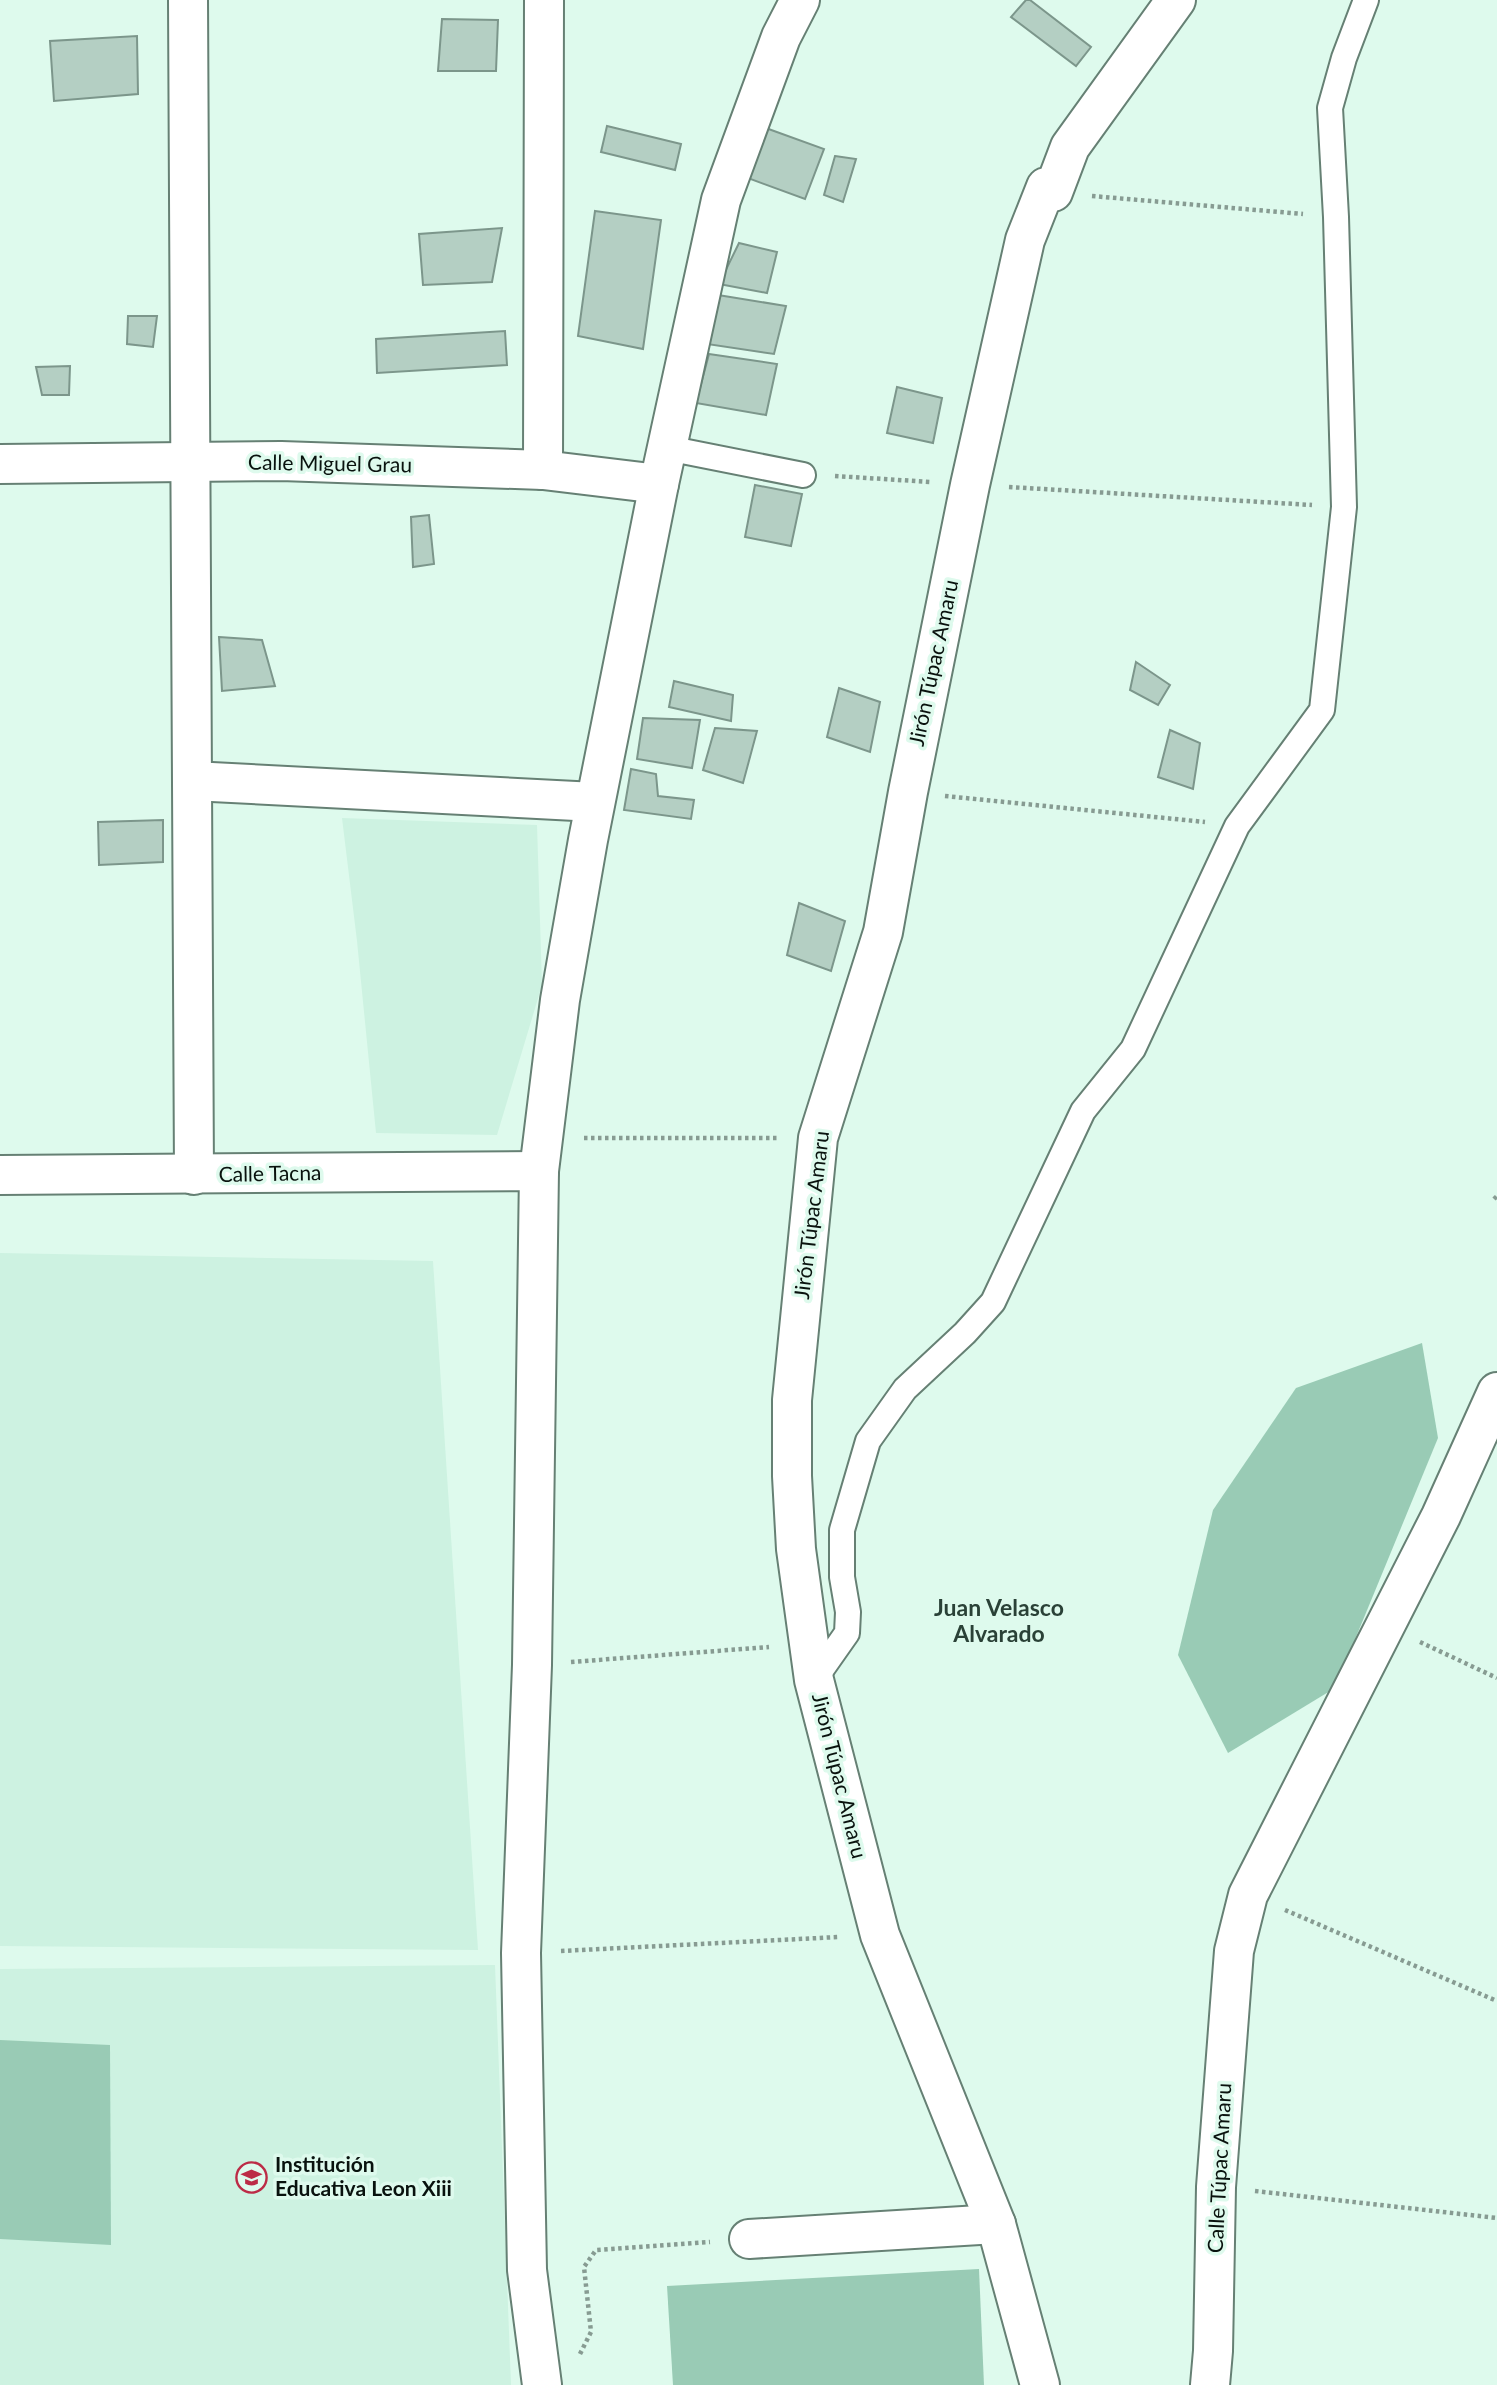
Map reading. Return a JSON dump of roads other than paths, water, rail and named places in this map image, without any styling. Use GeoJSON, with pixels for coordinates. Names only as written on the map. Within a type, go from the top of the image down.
{"type":"FeatureCollection","features":[{"type":"Feature","properties":{"kind":"street"},"geometry":{"type":"LineString","coordinates":[[188,0],[194,1175]]}},
{"type":"Feature","properties":{"kind":"street"},"geometry":{"type":"LineString","coordinates":[[542,470],[544,0]]}},
{"type":"Feature","properties":{"kind":"street"},"geometry":{"type":"LineString","coordinates":[[542,2385],[527,2270],[521,1953],[531,1665],[540,1171],[560,1000],[595,802],[663,466],[721,200],[781,37],[800,0]]}},
{"type":"Feature","properties":{"kind":"street","name":"Jirón Túpac Amaru"},"geometry":{"type":"LineString","coordinates":[[1040,2385],[996,2224],[880,1935],[811,1662],[796,1549],[792,1476],[793,1400],[818,1138],[883,932],[908,792],[970,485],[1025,240],[1046,187],[1053,192],[1070,147],[1176,0]]}},
{"type":"Feature","properties":{"kind":"street","name":"Calle Miguel Grau"},"geometry":{"type":"LineString","coordinates":[[0,464],[281,461],[542,470],[663,466]]}},
{"type":"Feature","properties":{"kind":"street"},"geometry":{"type":"LineString","coordinates":[[192,781],[595,802]]}},
{"type":"Feature","properties":{"kind":"street","name":"Calle Tacna"},"geometry":{"type":"LineString","coordinates":[[0,1175],[540,1171]]}},
{"type":"Feature","properties":{"kind":"street","name":"Calle Túpac Amaru"},"geometry":{"type":"LineString","coordinates":[[1210,2385],[1216,2187],[1234,1951],[1248,1895],[1441,1516],[1497,1392]]}},
{"type":"Feature","properties":{"kind":"street"},"geometry":{"type":"LineString","coordinates":[[749,2239],[996,2224]]}},
{"type":"Feature","properties":{"kind":"lane"},"geometry":{"type":"LineString","coordinates":[[811,1662],[847,1633],[848,1612],[842,1577],[842,1530],[868,1441],[905,1389],[965,1333],[993,1302],[1083,1111],[1133,1049],[1237,826],[1322,710],[1344,507],[1336,217],[1330,108],[1344,58],[1367,0]]}},
{"type":"Feature","properties":{"kind":"lane"},"geometry":{"type":"LineString","coordinates":[[663,466],[803,474]]}},
{"type":"Feature","properties":{"kind":"place","name":"Institución Educativa Leon Xiii"},"geometry":{"type":"Point","coordinates":[252,2177]}},
{"type":"Feature","properties":{"kind":"district","name":"Juan Velasco Alvarado"},"geometry":{"type":"Point","coordinates":[999,1621]}}]}
